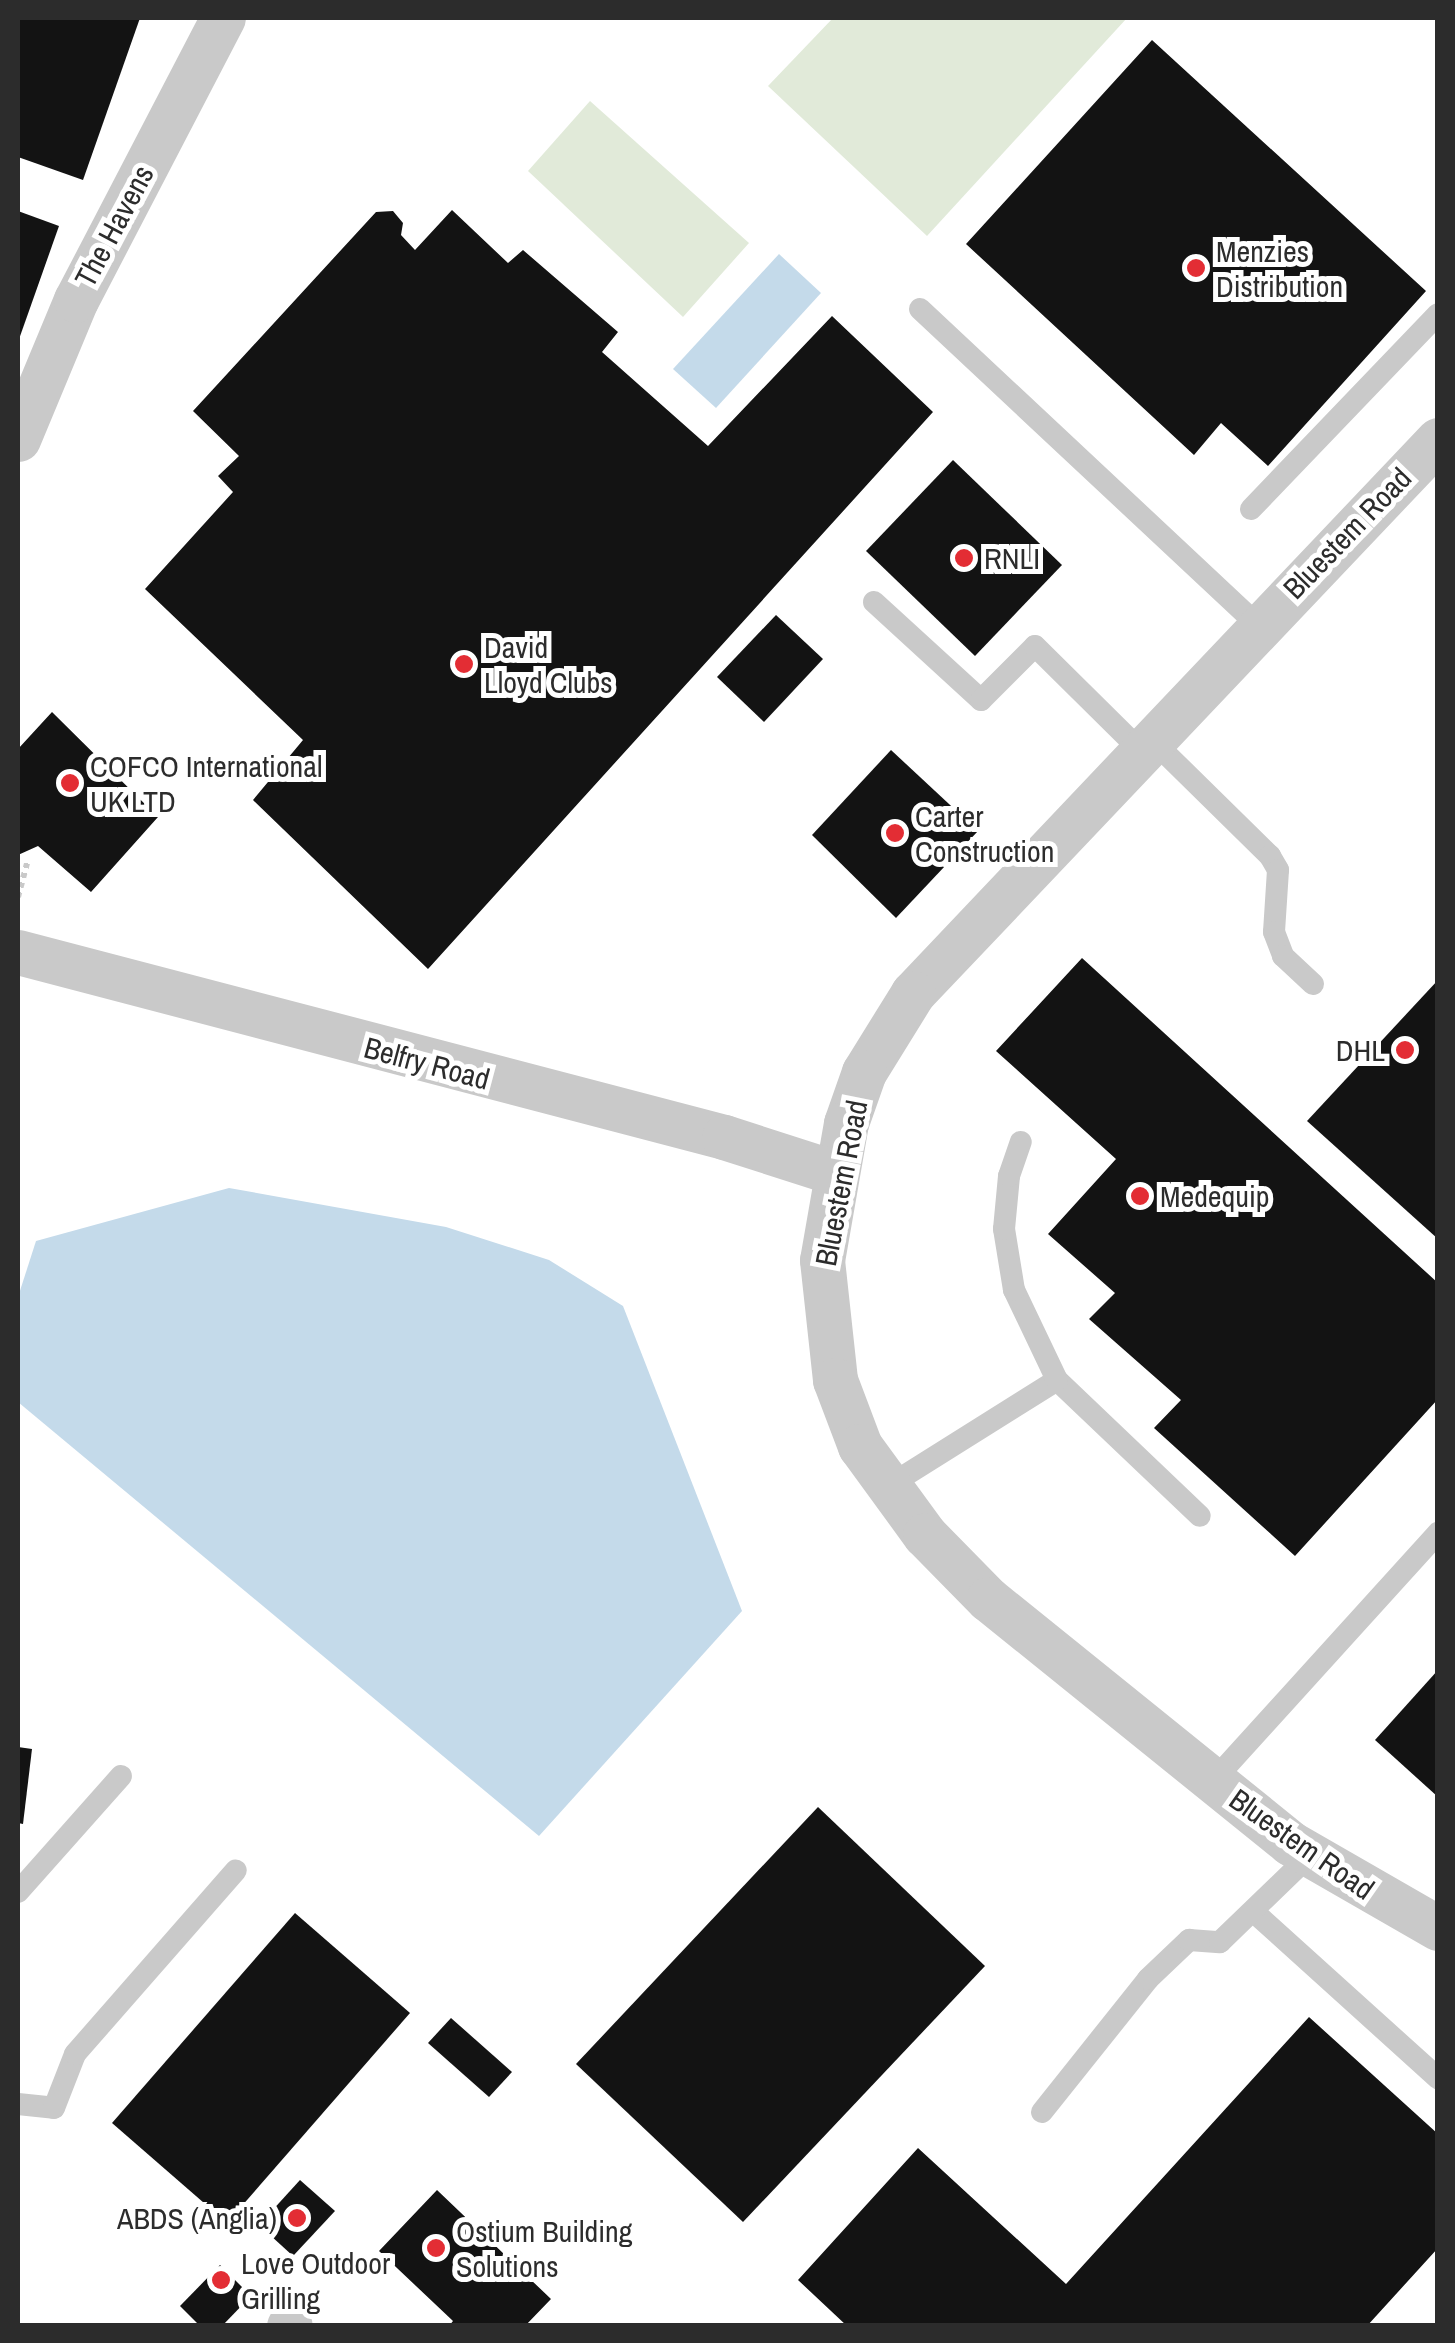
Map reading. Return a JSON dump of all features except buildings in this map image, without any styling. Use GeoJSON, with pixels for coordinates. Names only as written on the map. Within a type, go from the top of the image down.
{"type":"FeatureCollection","features":[{"type":"Feature","properties":{"kind":"street","name":"The Havens"},"geometry":{"type":"LineString","coordinates":[[18,439],[76,300],[223,18]]}},
{"type":"Feature","properties":{"kind":"street","name":"Bluestem Road"},"geometry":{"type":"LineString","coordinates":[[1438,440],[1257,624],[913,993],[864,1072],[836,1174],[822,1260],[824,1322],[835,1380],[885,1488],[988,1599],[1214,1781],[1310,1855],[1438,1928]]}},
{"type":"Feature","properties":{"kind":"street","name":"Belfry Road"},"geometry":{"type":"LineString","coordinates":[[18,952],[724,1137],[836,1174]]}},
{"type":"Feature","properties":{"kind":"lane"},"geometry":{"type":"LineString","coordinates":[[920,309],[1257,624]]}},
{"type":"Feature","properties":{"kind":"lane"},"geometry":{"type":"LineString","coordinates":[[1251,510],[1438,314]]}},
{"type":"Feature","properties":{"kind":"lane"},"geometry":{"type":"LineString","coordinates":[[874,602],[981,700],[1035,646],[1270,856],[1278,870],[1274,932],[1282,956],[1313,984]]}},
{"type":"Feature","properties":{"kind":"lane"},"geometry":{"type":"LineString","coordinates":[[1021,1142],[1009,1176],[1004,1229],[1014,1290],[1057,1380],[1200,1516]]}},
{"type":"Feature","properties":{"kind":"lane"},"geometry":{"type":"LineString","coordinates":[[885,1488],[1057,1380]]}},
{"type":"Feature","properties":{"kind":"lane"},"geometry":{"type":"LineString","coordinates":[[1214,1781],[1438,1532]]}},
{"type":"Feature","properties":{"kind":"lane"},"geometry":{"type":"LineString","coordinates":[[18,1892],[120,1776]]}},
{"type":"Feature","properties":{"kind":"lane"},"geometry":{"type":"LineString","coordinates":[[1042,2112],[1148,1980],[1189,1940],[1220,1942],[1310,1855]]}},
{"type":"Feature","properties":{"kind":"lane"},"geometry":{"type":"LineString","coordinates":[[18,2104],[54,2108],[75,2054],[236,1870]]}},
{"type":"Feature","properties":{"kind":"lane"},"geometry":{"type":"LineString","coordinates":[[1254,1912],[1438,2078]]}},
{"type":"Feature","properties":{"kind":"path"},"geometry":{"type":"LineString","coordinates":[[18,897],[28,860]]}},
{"type":"Feature","properties":{"kind":"green space"},"geometry":{"type":"Polygon","coordinates":[[[833,18],[1127,18],[927,236],[768,86],[833,18]]]}},
{"type":"Feature","properties":{"kind":"green space"},"geometry":{"type":"Polygon","coordinates":[[[590,101],[749,243],[683,317],[528,171],[590,101]]]}},
{"type":"Feature","properties":{"kind":"water"},"geometry":{"type":"Polygon","coordinates":[[[779,254],[821,293],[716,408],[673,369],[779,254]]]}},
{"type":"Feature","properties":{"kind":"water"},"geometry":{"type":"Polygon","coordinates":[[[229,1188],[446,1227],[549,1260],[623,1306],[742,1611],[539,1836],[18,1402],[18,1297],[36,1241],[229,1188]]]}},
{"type":"Feature","properties":{"kind":"place","name":"Menzies Distribution"},"geometry":{"type":"Point","coordinates":[1196,268]}},
{"type":"Feature","properties":{"kind":"place","name":"RNLI"},"geometry":{"type":"Point","coordinates":[964,558]}},
{"type":"Feature","properties":{"kind":"place","name":"David Lloyd Clubs"},"geometry":{"type":"Point","coordinates":[464,664]}},
{"type":"Feature","properties":{"kind":"place","name":"COFCO International UK LTD"},"geometry":{"type":"Point","coordinates":[70,783]}},
{"type":"Feature","properties":{"kind":"place","name":"Carter Construction"},"geometry":{"type":"Point","coordinates":[895,833]}},
{"type":"Feature","properties":{"kind":"place","name":"DHL"},"geometry":{"type":"Point","coordinates":[1405,1050]}},
{"type":"Feature","properties":{"kind":"place","name":"Medequip"},"geometry":{"type":"Point","coordinates":[1140,1196]}},
{"type":"Feature","properties":{"kind":"place","name":"ABDS (Anglia)"},"geometry":{"type":"Point","coordinates":[297,2218]}},
{"type":"Feature","properties":{"kind":"place","name":"Ostium Building Solutions"},"geometry":{"type":"Point","coordinates":[436,2248]}},
{"type":"Feature","properties":{"kind":"place","name":"Love Outdoor Grilling"},"geometry":{"type":"Point","coordinates":[221,2280]}}]}
